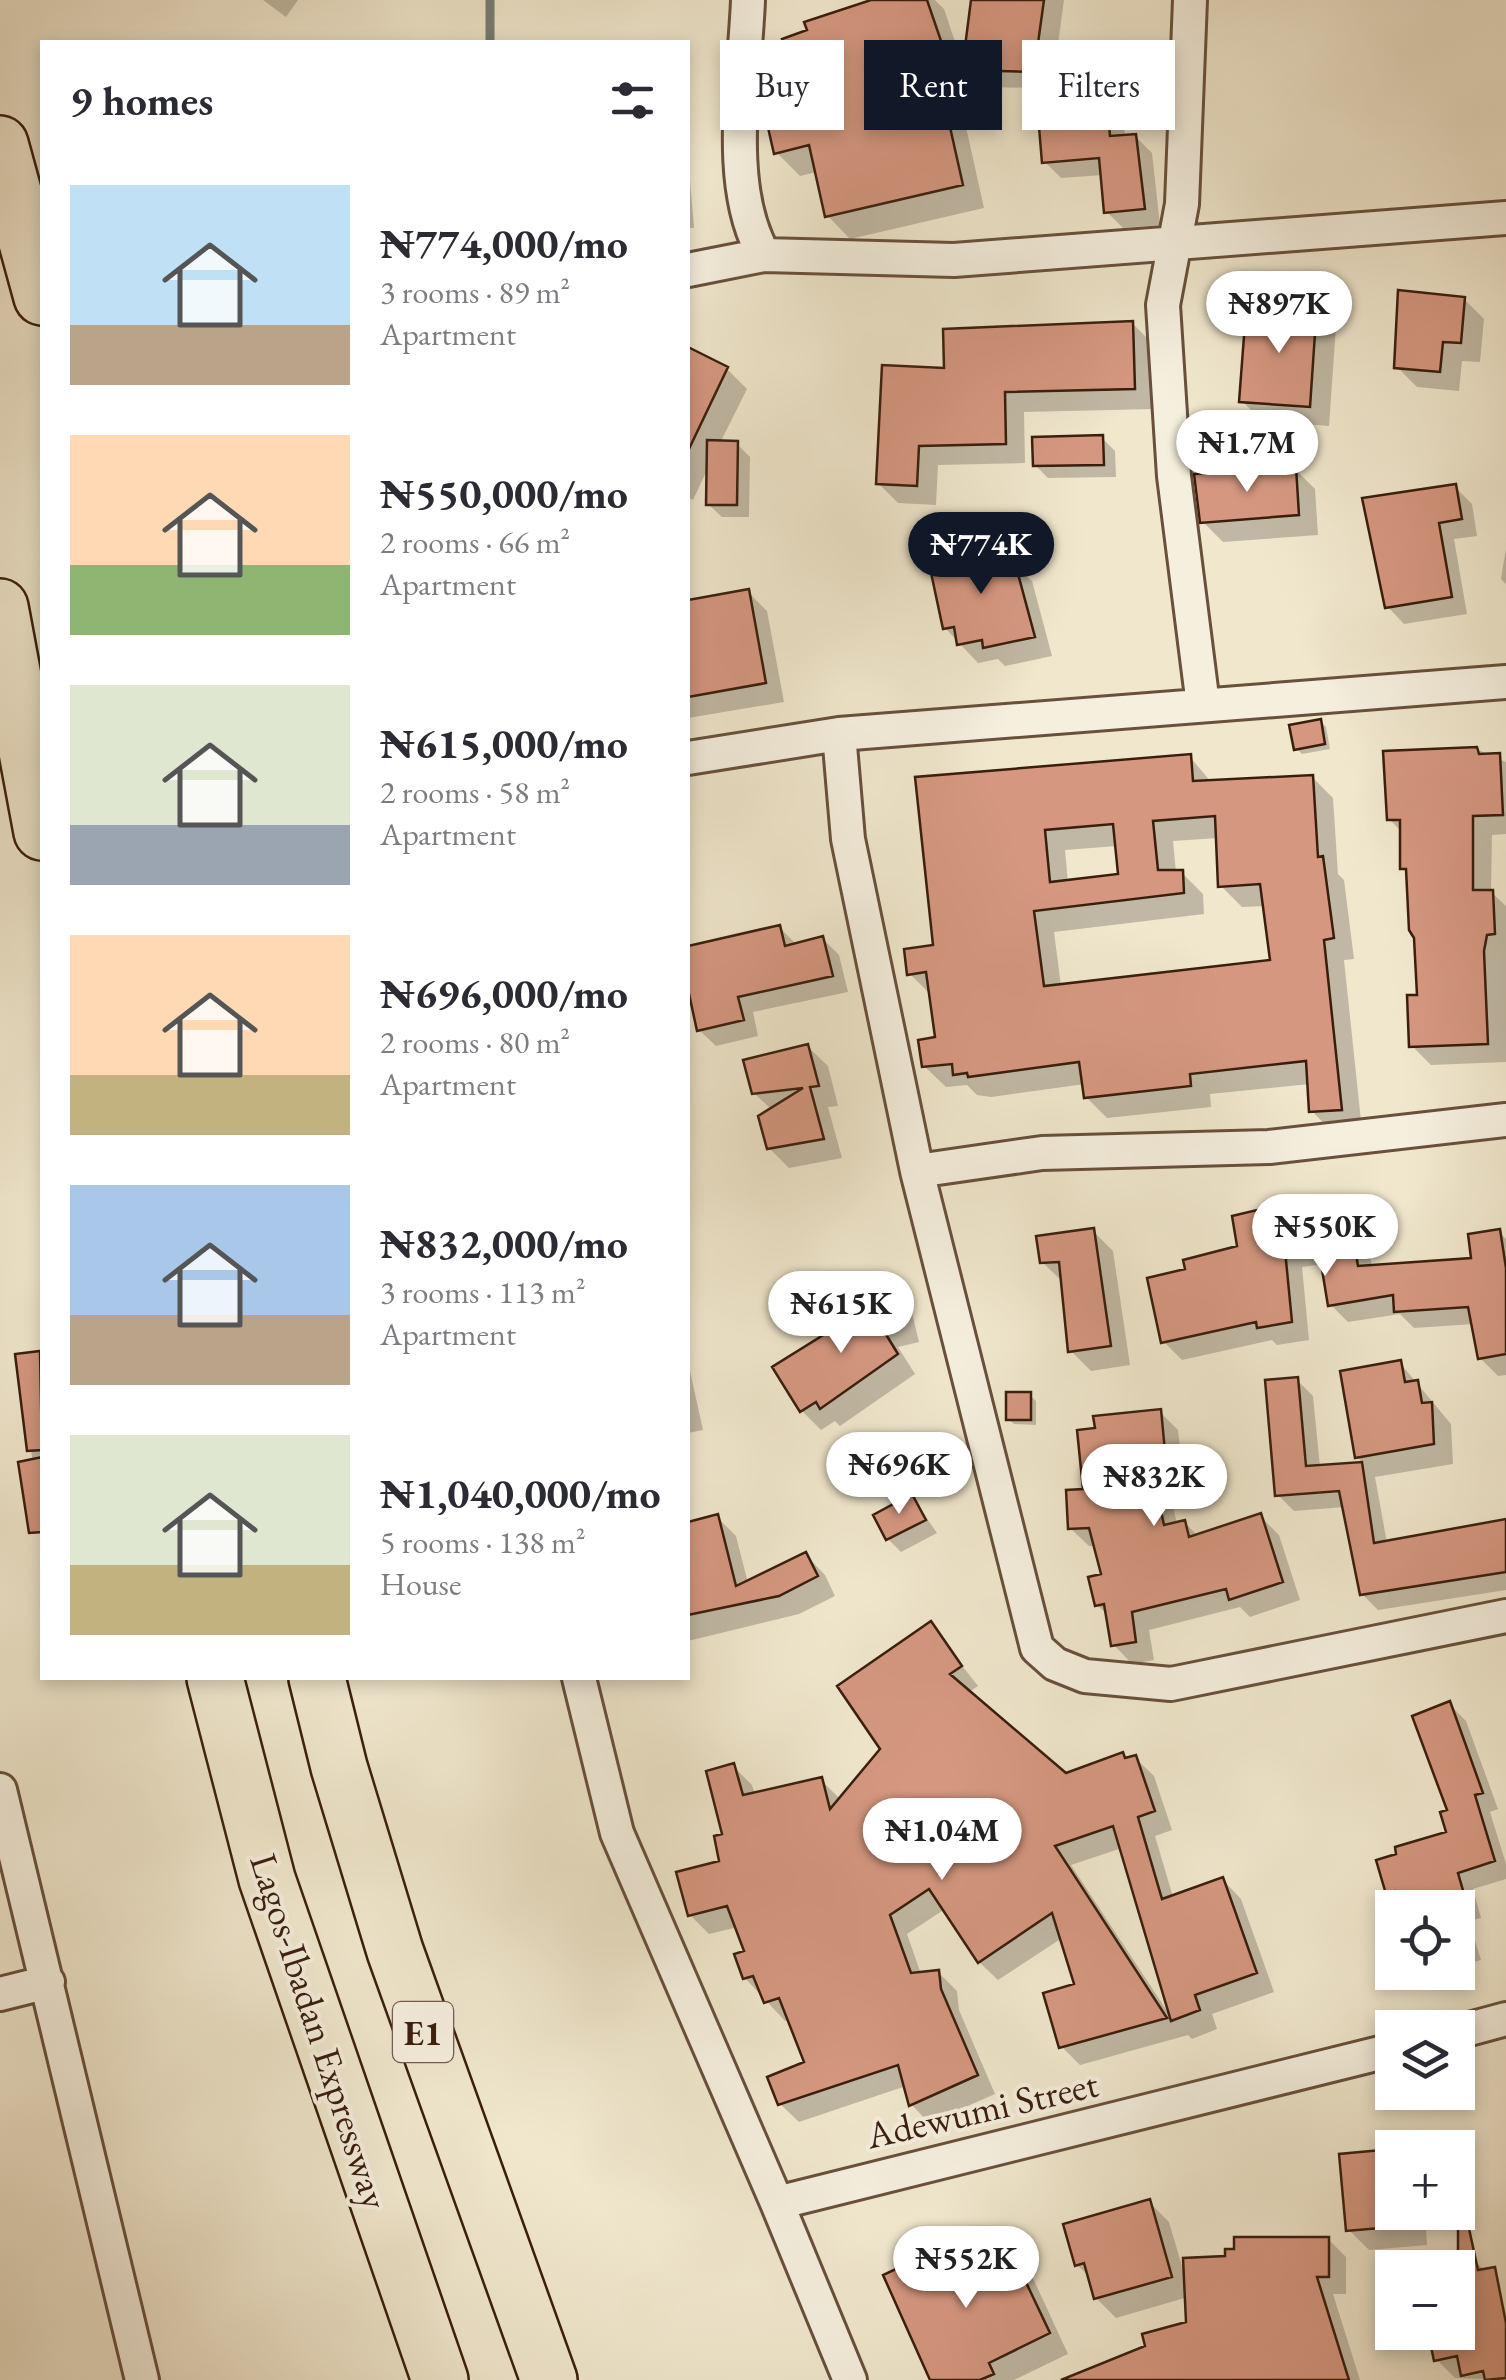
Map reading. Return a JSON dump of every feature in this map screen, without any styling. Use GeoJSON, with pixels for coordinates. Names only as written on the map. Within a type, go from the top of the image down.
{"type":"FeatureCollection","features":[{"type":"Feature","properties":{"kind":"highway"},"geometry":{"type":"LineString","coordinates":[[0,144],[40,290]]}},
{"type":"Feature","properties":{"kind":"highway"},"geometry":{"type":"LineString","coordinates":[[0,607],[40,821]]}},
{"type":"Feature","properties":{"kind":"highway","name":"Lagos-Ibadan Expressway"},"geometry":{"type":"LineString","coordinates":[[216,1680],[267,1880],[440,2380]]}},
{"type":"Feature","properties":{"kind":"highway","name":"E1"},"geometry":{"type":"LineString","coordinates":[[319,1680],[395,1951],[523,2318],[549,2380]]}},
{"type":"Feature","properties":{"kind":"street"},"geometry":{"type":"LineString","coordinates":[[748,0],[740,188],[752,234],[764,255]]}},
{"type":"Feature","properties":{"kind":"street"},"geometry":{"type":"LineString","coordinates":[[1190,0],[1185,32],[1182,204],[1162,305],[1174,476],[1203,705]]}},
{"type":"Feature","properties":{"kind":"street"},"geometry":{"type":"LineString","coordinates":[[690,270],[764,255],[954,260],[1172,240],[1506,218]]}},
{"type":"Feature","properties":{"kind":"street"},"geometry":{"type":"LineString","coordinates":[[690,758],[710,758],[839,734],[1506,682]]}},
{"type":"Feature","properties":{"kind":"street"},"geometry":{"type":"LineString","coordinates":[[839,734],[848,838],[916,1172],[1037,1648],[1055,1664],[1085,1676],[1171,1684],[1506,1616]]}},
{"type":"Feature","properties":{"kind":"street"},"geometry":{"type":"LineString","coordinates":[[916,1172],[1042,1153],[1269,1147],[1506,1120]]}},
{"type":"Feature","properties":{"kind":"street"},"geometry":{"type":"LineString","coordinates":[[579,1680],[617,1833],[850,2380]]}},
{"type":"Feature","properties":{"kind":"street"},"geometry":{"type":"LineString","coordinates":[[0,1790],[142,2380]]}},
{"type":"Feature","properties":{"kind":"street"},"geometry":{"type":"LineString","coordinates":[[0,1994],[48,1982]]}},
{"type":"Feature","properties":{"kind":"street"},"geometry":{"type":"LineString","coordinates":[[1475,2027],[1506,2019]]}},
{"type":"Feature","properties":{"kind":"street","name":"Adewumi Street"},"geometry":{"type":"LineString","coordinates":[[777,2203],[1375,2054]]}},
{"type":"Feature","properties":{"kind":"building"},"geometry":{"type":"Polygon","coordinates":[[[871,0],[927,0],[941,40],[864,40],[864,130],[951,130],[963,185],[825,217],[809,145],[774,154],[769,130],[844,130],[844,40],[782,40],[807,30],[804,22],[871,0]]]}},
{"type":"Feature","properties":{"kind":"building"},"geometry":{"type":"Polygon","coordinates":[[[971,0],[1044,0],[1038,40],[1022,40],[1022,72],[1002,71],[1002,40],[966,40],[971,0]]]}},
{"type":"Feature","properties":{"kind":"building"},"geometry":{"type":"Polygon","coordinates":[[[1039,130],[1110,130],[1110,136],[1136,134],[1145,209],[1104,213],[1099,158],[1042,163],[1039,130]]]}},
{"type":"Feature","properties":{"kind":"building"},"geometry":{"type":"Polygon","coordinates":[[[1398,290],[1465,297],[1461,343],[1443,342],[1440,372],[1394,368],[1398,290]]]}},
{"type":"Feature","properties":{"kind":"building"},"geometry":{"type":"Polygon","coordinates":[[[1283,301],[1317,304],[1310,407],[1239,402],[1246,310],[1282,313],[1283,301]]]}},
{"type":"Feature","properties":{"kind":"building"},"geometry":{"type":"Polygon","coordinates":[[[1133,321],[1135,389],[1005,392],[1006,444],[919,446],[917,486],[876,484],[882,365],[944,368],[943,329],[1133,321]]]}},
{"type":"Feature","properties":{"kind":"building"},"geometry":{"type":"Polygon","coordinates":[[[690,348],[728,367],[690,447],[690,348]]]}},
{"type":"Feature","properties":{"kind":"building"},"geometry":{"type":"Polygon","coordinates":[[[1103,435],[1104,465],[1033,466],[1032,437],[1103,435]]]}},
{"type":"Feature","properties":{"kind":"building"},"geometry":{"type":"Polygon","coordinates":[[[707,440],[738,441],[737,505],[706,505],[707,440]]]}},
{"type":"Feature","properties":{"kind":"building"},"geometry":{"type":"Polygon","coordinates":[[[1296,467],[1299,515],[1200,523],[1194,474],[1296,467]]]}},
{"type":"Feature","properties":{"kind":"building"},"geometry":{"type":"Polygon","coordinates":[[[1456,484],[1462,519],[1439,523],[1452,597],[1385,608],[1362,498],[1456,484]]]}},
{"type":"Feature","properties":{"kind":"building"},"geometry":{"type":"Polygon","coordinates":[[[984,539],[989,564],[1014,559],[1035,637],[983,648],[982,640],[957,645],[954,627],[943,629],[930,568],[943,565],[939,549],[984,539]]]}},
{"type":"Feature","properties":{"kind":"building"},"geometry":{"type":"Polygon","coordinates":[[[749,589],[766,683],[690,697],[690,600],[749,589]]]}},
{"type":"Feature","properties":{"kind":"building"},"geometry":{"type":"Polygon","coordinates":[[[1321,719],[1325,744],[1294,750],[1289,725],[1321,719]]]}},
{"type":"Feature","properties":{"kind":"building"},"geometry":{"type":"Polygon","coordinates":[[[1477,747],[1479,754],[1500,753],[1503,815],[1473,816],[1473,890],[1493,890],[1495,934],[1487,935],[1484,951],[1488,1044],[1409,1047],[1407,995],[1417,995],[1414,938],[1409,930],[1406,869],[1400,869],[1400,820],[1387,820],[1383,751],[1477,747]]]}},
{"type":"Feature","properties":{"kind":"building"},"geometry":{"type":"Polygon","coordinates":[[[1191,754],[1193,781],[1313,775],[1318,857],[1323,856],[1334,938],[1324,940],[1342,1110],[1309,1112],[1306,1061],[1190,1074],[1191,1086],[1084,1098],[1079,1062],[968,1077],[967,1073],[953,1075],[952,1064],[922,1067],[918,1040],[935,1037],[926,972],[907,975],[904,949],[933,945],[915,777],[1191,754]],[[1215,816],[1153,821],[1158,870],[1183,870],[1184,893],[1034,911],[1044,986],[1270,960],[1260,884],[1218,887],[1215,816]],[[1113,824],[1045,830],[1050,882],[1118,874],[1113,824]]]}},
{"type":"Feature","properties":{"kind":"building"},"geometry":{"type":"Polygon","coordinates":[[[780,925],[785,946],[823,936],[833,976],[738,997],[744,1020],[697,1031],[690,998],[690,946],[780,925]]]}},
{"type":"Feature","properties":{"kind":"building"},"geometry":{"type":"Polygon","coordinates":[[[808,1044],[819,1086],[810,1087],[824,1139],[767,1149],[758,1116],[803,1088],[752,1094],[743,1060],[808,1044]]]}},
{"type":"Feature","properties":{"kind":"building"},"geometry":{"type":"Polygon","coordinates":[[[1291,1202],[1293,1214],[1348,1205],[1358,1266],[1471,1258],[1468,1234],[1500,1229],[1506,1268],[1506,1354],[1478,1359],[1468,1307],[1394,1312],[1393,1295],[1328,1306],[1318,1245],[1285,1250],[1292,1322],[1257,1328],[1256,1322],[1161,1343],[1147,1278],[1185,1269],[1183,1260],[1237,1246],[1232,1216],[1291,1202]]]}},
{"type":"Feature","properties":{"kind":"building"},"geometry":{"type":"Polygon","coordinates":[[[1094,1228],[1111,1346],[1068,1352],[1059,1262],[1040,1263],[1036,1236],[1094,1228]]]}},
{"type":"Feature","properties":{"kind":"building"},"geometry":{"type":"Polygon","coordinates":[[[894,1291],[902,1323],[882,1328],[898,1354],[820,1409],[816,1402],[800,1412],[772,1367],[894,1291]]]}},
{"type":"Feature","properties":{"kind":"building"},"geometry":{"type":"Polygon","coordinates":[[[40,1351],[40,1450],[27,1451],[15,1354],[40,1351]]]}},
{"type":"Feature","properties":{"kind":"building"},"geometry":{"type":"Polygon","coordinates":[[[1401,1360],[1405,1382],[1418,1380],[1422,1403],[1432,1402],[1434,1444],[1355,1458],[1340,1371],[1401,1360]]]}},
{"type":"Feature","properties":{"kind":"building"},"geometry":{"type":"Polygon","coordinates":[[[1298,1377],[1306,1466],[1362,1462],[1374,1543],[1506,1519],[1506,1572],[1360,1595],[1339,1491],[1275,1496],[1265,1380],[1298,1377]]]}},
{"type":"Feature","properties":{"kind":"building"},"geometry":{"type":"Polygon","coordinates":[[[1006,1392],[1031,1392],[1031,1420],[1006,1420],[1006,1392]]]}},
{"type":"Feature","properties":{"kind":"building"},"geometry":{"type":"Polygon","coordinates":[[[1161,1409],[1167,1473],[1153,1475],[1164,1525],[1185,1520],[1189,1537],[1261,1513],[1283,1582],[1229,1600],[1226,1589],[1132,1612],[1136,1642],[1111,1646],[1104,1604],[1095,1606],[1088,1577],[1101,1574],[1089,1528],[1068,1529],[1066,1490],[1083,1489],[1077,1430],[1095,1428],[1093,1416],[1161,1409]]]}},
{"type":"Feature","properties":{"kind":"building"},"geometry":{"type":"Polygon","coordinates":[[[40,1457],[40,1532],[29,1533],[18,1462],[40,1457]]]}},
{"type":"Feature","properties":{"kind":"building"},"geometry":{"type":"Polygon","coordinates":[[[912,1494],[926,1520],[886,1540],[873,1515],[912,1494]]]}},
{"type":"Feature","properties":{"kind":"building"},"geometry":{"type":"Polygon","coordinates":[[[718,1514],[736,1586],[806,1552],[818,1576],[779,1596],[690,1615],[690,1521],[718,1514]]]}},
{"type":"Feature","properties":{"kind":"building"},"geometry":{"type":"Polygon","coordinates":[[[931,1621],[962,1666],[950,1674],[1066,1773],[1123,1752],[1125,1758],[1136,1755],[1155,1811],[1138,1817],[1162,1899],[1223,1877],[1257,1973],[1195,1995],[1200,2010],[1171,2021],[1113,1826],[1055,1846],[1167,2018],[1059,2048],[1043,1993],[1074,1984],[1052,1913],[978,1963],[929,1889],[890,1915],[911,1973],[939,1970],[941,1989],[978,2075],[909,2106],[898,2065],[778,2105],[767,2077],[804,2062],[779,1998],[764,2003],[753,1976],[743,1979],[734,1954],[744,1951],[727,1906],[688,1916],[676,1872],[719,1861],[714,1836],[722,1834],[706,1771],[734,1763],[743,1795],[822,1777],[830,1809],[880,1749],[837,1686],[931,1621]]]}},
{"type":"Feature","properties":{"kind":"building"},"geometry":{"type":"Polygon","coordinates":[[[1450,1701],[1483,1793],[1475,1795],[1495,1861],[1458,1873],[1463,1890],[1385,1890],[1376,1860],[1396,1854],[1395,1847],[1446,1832],[1440,1812],[1447,1810],[1412,1716],[1450,1701]]]}},
{"type":"Feature","properties":{"kind":"building"},"geometry":{"type":"Polygon","coordinates":[[[1375,2151],[1375,2228],[1346,2231],[1339,2154],[1375,2151]]]}},
{"type":"Feature","properties":{"kind":"building"},"geometry":{"type":"Polygon","coordinates":[[[1150,2199],[1172,2277],[1094,2299],[1084,2263],[1075,2266],[1063,2224],[1150,2199]]]}},
{"type":"Feature","properties":{"kind":"building"},"geometry":{"type":"Polygon","coordinates":[[[1458,2230],[1469,2230],[1474,2250],[1458,2250],[1458,2230]]]}},
{"type":"Feature","properties":{"kind":"building"},"geometry":{"type":"Polygon","coordinates":[[[1234,2237],[1329,2237],[1329,2277],[1317,2277],[1349,2380],[1061,2380],[1145,2346],[1142,2334],[1186,2322],[1183,2258],[1225,2256],[1225,2249],[1234,2249],[1234,2237]]]}},
{"type":"Feature","properties":{"kind":"building"},"geometry":{"type":"Polygon","coordinates":[[[1006,2240],[1050,2333],[989,2363],[994,2374],[980,2380],[930,2380],[883,2275],[938,2249],[947,2268],[1006,2240]]]}},
{"type":"Feature","properties":{"kind":"building"},"geometry":{"type":"Polygon","coordinates":[[[1475,2256],[1478,2270],[1495,2267],[1506,2323],[1506,2378],[1485,2380],[1483,2371],[1461,2376],[1457,2356],[1434,2361],[1432,2350],[1475,2350],[1475,2256]]]}},
{"type":"Feature","properties":{"kind":"waterway"},"geometry":{"type":"LineString","coordinates":[[490,0],[490,40]]}}]}
